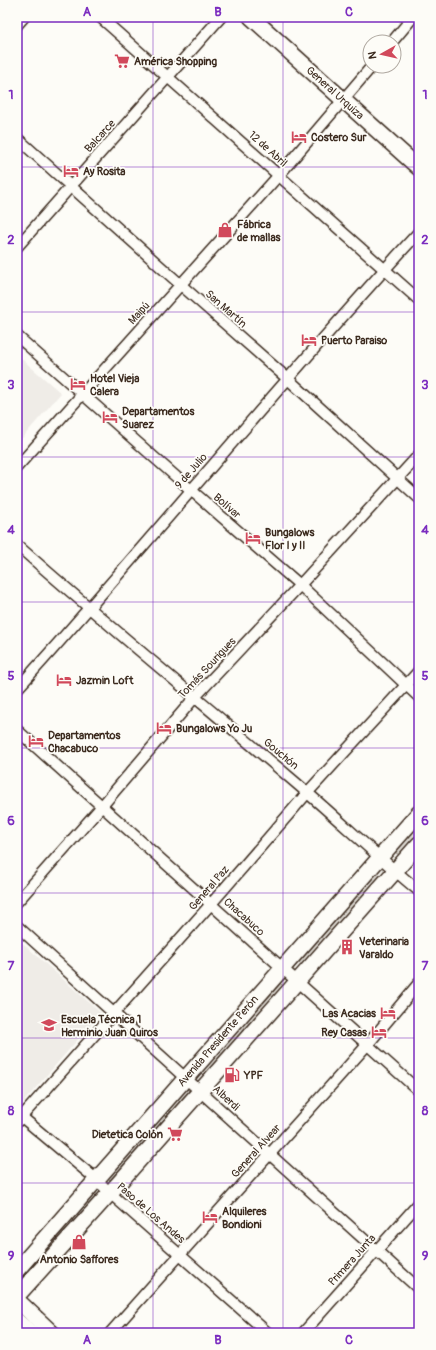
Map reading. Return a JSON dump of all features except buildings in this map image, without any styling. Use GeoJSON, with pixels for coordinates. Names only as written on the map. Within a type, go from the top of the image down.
{"type":"FeatureCollection","features":[{"type":"Feature","properties":{"kind":"main road","name":"General Urquiza"},"geometry":{"type":"LineString","coordinates":[[250,17],[419,168]]}},
{"type":"Feature","properties":{"kind":"main road","name":"Avenida Presidente Perón"},"geometry":{"type":"LineString","coordinates":[[17,1270],[419,813]]}},
{"type":"Feature","properties":{"kind":"main road","name":"Avenida Presidente Perón"},"geometry":{"type":"LineString","coordinates":[[17,1296],[110,1194],[200,1090],[419,844]]}},
{"type":"Feature","properties":{"kind":"main road"},"geometry":{"type":"LineString","coordinates":[[17,1300],[52,1333]]}},
{"type":"Feature","properties":{"kind":"main road"},"geometry":{"type":"LineString","coordinates":[[17,1321],[30,1333]]}},
{"type":"Feature","properties":{"kind":"street"},"geometry":{"type":"LineString","coordinates":[[17,25],[24,17]]}},
{"type":"Feature","properties":{"kind":"street","name":"12 de Abril"},"geometry":{"type":"LineString","coordinates":[[100,17],[419,300]]}},
{"type":"Feature","properties":{"kind":"street","name":"Balcarce"},"geometry":{"type":"LineString","coordinates":[[17,247],[221,17]]}},
{"type":"Feature","properties":{"kind":"street"},"geometry":{"type":"LineString","coordinates":[[400,34],[414,19]]}},
{"type":"Feature","properties":{"kind":"street","name":"Maipú"},"geometry":{"type":"LineString","coordinates":[[17,467],[279,175],[365,74]]}},
{"type":"Feature","properties":{"kind":"street","name":"San Martín"},"geometry":{"type":"LineString","coordinates":[[17,138],[288,379],[419,498]]}},
{"type":"Feature","properties":{"kind":"street","name":"9 de Julio"},"geometry":{"type":"LineString","coordinates":[[17,689],[89,609],[384,269],[419,232]]}},
{"type":"Feature","properties":{"kind":"street","name":"Bolívar"},"geometry":{"type":"LineString","coordinates":[[17,336],[300,585],[419,697]]}},
{"type":"Feature","properties":{"kind":"street","name":"Tomás Sourigues"},"geometry":{"type":"LineString","coordinates":[[17,902],[196,697],[419,454]]}},
{"type":"Feature","properties":{"kind":"street","name":"Gouchón"},"geometry":{"type":"LineString","coordinates":[[17,545],[89,609],[308,792],[379,858],[419,891]]}},
{"type":"Feature","properties":{"kind":"street","name":"General Paz"},"geometry":{"type":"LineString","coordinates":[[18,1118],[211,904],[308,792],[419,671]]}},
{"type":"Feature","properties":{"kind":"street","name":"Chacabuco"},"geometry":{"type":"LineString","coordinates":[[17,730],[419,1090]]}},
{"type":"Feature","properties":{"kind":"street","name":"Alberdi"},"geometry":{"type":"LineString","coordinates":[[17,926],[200,1090],[419,1290]]}},
{"type":"Feature","properties":{"kind":"street","name":"General Alvear"},"geometry":{"type":"LineString","coordinates":[[110,1333],[368,1044],[419,983]]}},
{"type":"Feature","properties":{"kind":"street","name":"Paso de Los Andes"},"geometry":{"type":"LineString","coordinates":[[18,1118],[97,1180],[110,1194],[268,1333]]}},
{"type":"Feature","properties":{"kind":"street","name":"Primera Junta"},"geometry":{"type":"LineString","coordinates":[[303,1333],[419,1203]]}},
{"type":"Feature","properties":{"kind":"shaded area"},"geometry":{"type":"Polygon","coordinates":[[[17,355],[61,393],[17,444],[17,355]]]}},
{"type":"Feature","properties":{"kind":"shaded area"},"geometry":{"type":"Polygon","coordinates":[[[419,825],[419,833],[399,855],[395,852],[419,825]]]}},
{"type":"Feature","properties":{"kind":"shaded area"},"geometry":{"type":"Polygon","coordinates":[[[377,873],[381,876],[302,965],[298,962],[377,873]]]}},
{"type":"Feature","properties":{"kind":"shaded area"},"geometry":{"type":"Polygon","coordinates":[[[17,938],[101,1013],[21,1105],[17,1101],[17,938]]]}},
{"type":"Feature","properties":{"kind":"shaded area"},"geometry":{"type":"Polygon","coordinates":[[[279,982],[283,986],[204,1075],[200,1072],[279,982]]]}},
{"type":"Feature","properties":{"kind":"shaded area"},"geometry":{"type":"Polygon","coordinates":[[[185,1087],[189,1091],[110,1180],[106,1176],[185,1087]]]}},
{"type":"Feature","properties":{"kind":"shaded area"},"geometry":{"type":"Polygon","coordinates":[[[94,1192],[98,1195],[18,1285],[17,1278],[94,1192]]]}},
{"type":"Feature","properties":{"kind":"place","name":"América Shopping"},"geometry":{"type":"Point","coordinates":[122,61]}},
{"type":"Feature","properties":{"kind":"place","name":"Costero Sur"},"geometry":{"type":"Point","coordinates":[299,137]}},
{"type":"Feature","properties":{"kind":"place","name":"Ay Rosita"},"geometry":{"type":"Point","coordinates":[71,171]}},
{"type":"Feature","properties":{"kind":"place","name":"Fábrica de mallas"},"geometry":{"type":"Point","coordinates":[225,230]}},
{"type":"Feature","properties":{"kind":"place","name":"Puerto Paraiso"},"geometry":{"type":"Point","coordinates":[309,340]}},
{"type":"Feature","properties":{"kind":"place","name":"Hotel Vieja Calera"},"geometry":{"type":"Point","coordinates":[78,384]}},
{"type":"Feature","properties":{"kind":"place","name":"Departamentos Suarez"},"geometry":{"type":"Point","coordinates":[110,417]}},
{"type":"Feature","properties":{"kind":"place","name":"Bungalows Flor I y II"},"geometry":{"type":"Point","coordinates":[253,538]}},
{"type":"Feature","properties":{"kind":"place","name":"Jazmin Loft"},"geometry":{"type":"Point","coordinates":[64,680]}},
{"type":"Feature","properties":{"kind":"place","name":"Bungalows Yo Ju"},"geometry":{"type":"Point","coordinates":[164,728]}},
{"type":"Feature","properties":{"kind":"place","name":"Departamentos Chacabuco"},"geometry":{"type":"Point","coordinates":[36,741]}},
{"type":"Feature","properties":{"kind":"place","name":"Veterinaria Varaldo"},"geometry":{"type":"Point","coordinates":[347,947]}},
{"type":"Feature","properties":{"kind":"place","name":"Las Acacias"},"geometry":{"type":"Point","coordinates":[388,1013]}},
{"type":"Feature","properties":{"kind":"place","name":"Escuela Técnica 1 Herminio Juan Quiros"},"geometry":{"type":"Point","coordinates":[49,1025]}},
{"type":"Feature","properties":{"kind":"place","name":"Rey Casas"},"geometry":{"type":"Point","coordinates":[379,1032]}},
{"type":"Feature","properties":{"kind":"place","name":"YPF"},"geometry":{"type":"Point","coordinates":[232,1075]}},
{"type":"Feature","properties":{"kind":"place","name":"Dietetica Colón"},"geometry":{"type":"Point","coordinates":[175,1134]}},
{"type":"Feature","properties":{"kind":"place","name":"Alquileres Bondioni"},"geometry":{"type":"Point","coordinates":[210,1217]}},
{"type":"Feature","properties":{"kind":"place","name":"Antonio Saffores"},"geometry":{"type":"Point","coordinates":[79,1242]}}]}
